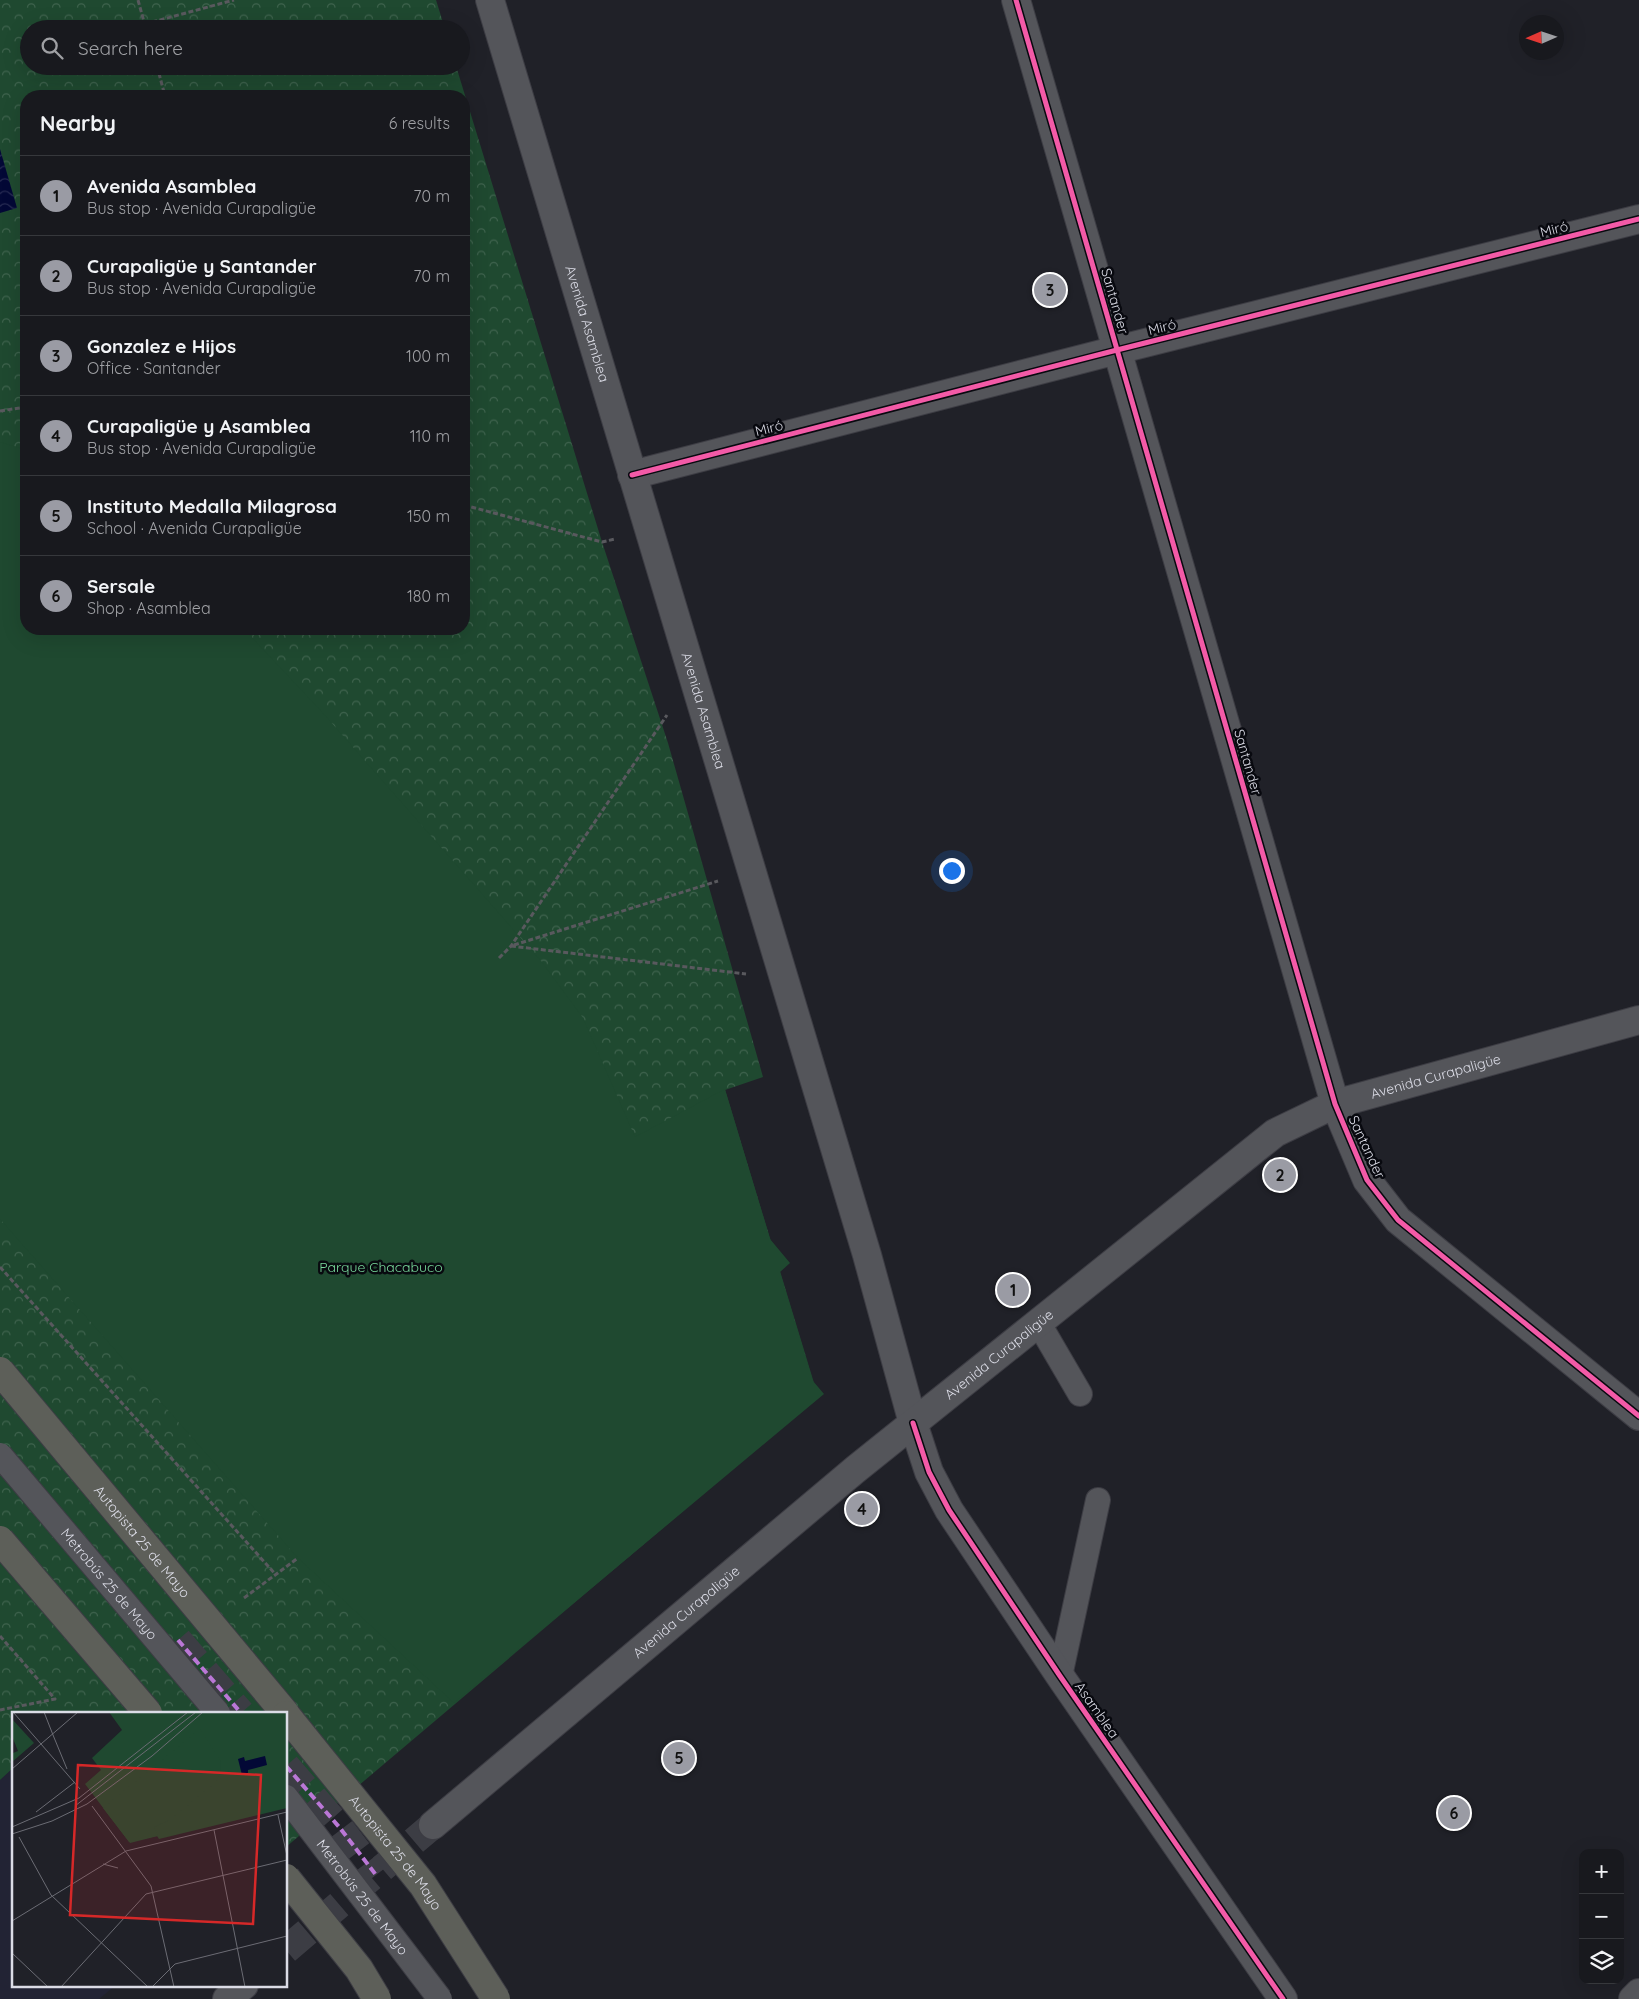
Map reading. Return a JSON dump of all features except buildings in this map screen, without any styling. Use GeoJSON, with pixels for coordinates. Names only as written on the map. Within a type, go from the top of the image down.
{"type":"FeatureCollection","features":[{"type":"Feature","properties":{"kind":"highway","name":"Autopista 25 de Mayo"},"geometry":{"type":"LineString","coordinates":[[0,1371],[283,1712]]}},
{"type":"Feature","properties":{"kind":"highway"},"geometry":{"type":"LineString","coordinates":[[0,1540],[147,1712]]}},
{"type":"Feature","properties":{"kind":"highway","name":"Autopista 25 de Mayo"},"geometry":{"type":"LineString","coordinates":[[288,1718],[423,1885],[496,1999]]}},
{"type":"Feature","properties":{"kind":"highway"},"geometry":{"type":"LineString","coordinates":[[288,1880],[359,1969],[377,1999]]}},
{"type":"Feature","properties":{"kind":"street","name":"Avenida Asamblea"},"geometry":{"type":"LineString","coordinates":[[490,0],[870,1264],[913,1423]]}},
{"type":"Feature","properties":{"kind":"street","name":"Santander"},"geometry":{"type":"LineString","coordinates":[[1016,0],[1335,1104],[1367,1180],[1398,1220],[1639,1416]]}},
{"type":"Feature","properties":{"kind":"street","name":"Miró"},"geometry":{"type":"LineString","coordinates":[[632,475],[1117,350],[1639,219]]}},
{"type":"Feature","properties":{"kind":"street","name":"Avenida Curapaligüe"},"geometry":{"type":"LineString","coordinates":[[433,1826],[913,1423],[1275,1134],[1335,1104],[1639,1020]]}},
{"type":"Feature","properties":{"kind":"street","name":"Asamblea"},"geometry":{"type":"LineString","coordinates":[[913,1423],[929,1472],[949,1510],[1060,1676],[1283,1999]]}},
{"type":"Feature","properties":{"kind":"street"},"geometry":{"type":"LineString","coordinates":[[227,1999],[243,1986]]}},
{"type":"Feature","properties":{"kind":"street"},"geometry":{"type":"LineString","coordinates":[[1634,1999],[1639,1993]]}},
{"type":"Feature","properties":{"kind":"lane"},"geometry":{"type":"LineString","coordinates":[[1038,1322],[1080,1394]]}},
{"type":"Feature","properties":{"kind":"lane","name":"Metrobús 25 de Mayo"},"geometry":{"type":"LineString","coordinates":[[0,1455],[217,1712]]}},
{"type":"Feature","properties":{"kind":"lane"},"geometry":{"type":"LineString","coordinates":[[1060,1676],[1098,1500]]}},
{"type":"Feature","properties":{"kind":"lane","name":"Metrobús 25 de Mayo"},"geometry":{"type":"LineString","coordinates":[[288,1800],[440,1999]]}},
{"type":"Feature","properties":{"kind":"path"},"geometry":{"type":"LineString","coordinates":[[138,0],[144,20]]}},
{"type":"Feature","properties":{"kind":"path"},"geometry":{"type":"LineString","coordinates":[[160,20],[234,0]]}},
{"type":"Feature","properties":{"kind":"path"},"geometry":{"type":"LineString","coordinates":[[159,75],[163,90]]}},
{"type":"Feature","properties":{"kind":"path"},"geometry":{"type":"LineString","coordinates":[[0,410],[20,408]]}},
{"type":"Feature","properties":{"kind":"path"},"geometry":{"type":"LineString","coordinates":[[470,507],[602,542],[649,530]]}},
{"type":"Feature","properties":{"kind":"path"},"geometry":{"type":"LineString","coordinates":[[499,958],[511,946],[663,722],[690,667]]}},
{"type":"Feature","properties":{"kind":"path"},"geometry":{"type":"LineString","coordinates":[[511,946],[751,870]]}},
{"type":"Feature","properties":{"kind":"path"},"geometry":{"type":"LineString","coordinates":[[511,946],[784,978]]}},
{"type":"Feature","properties":{"kind":"path"},"geometry":{"type":"LineString","coordinates":[[0,1267],[276,1575]]}},
{"type":"Feature","properties":{"kind":"path"},"geometry":{"type":"LineString","coordinates":[[244,1598],[298,1558]]}},
{"type":"Feature","properties":{"kind":"path"},"geometry":{"type":"LineString","coordinates":[[0,1636],[55,1699],[0,1710]]}},
{"type":"Feature","properties":{"kind":"shaded area"},"geometry":{"type":"Polygon","coordinates":[[[12,1769],[12,1986],[115,1986],[99,1999],[0,1999],[0,1780],[12,1769]]]}},
{"type":"Feature","properties":{"kind":"green space","name":"Parque Chacabuco"},"geometry":{"type":"Polygon","coordinates":[[[0,0],[436,0],[442,20],[20,20],[20,75],[459,75],[463,90],[20,90],[20,635],[470,635],[470,112],[602,542],[668,743],[763,1077],[725,1090],[814,1383],[807,1406],[288,1845],[288,1712],[12,1712],[12,1769],[0,1780],[0,0]]]}},
{"type":"Feature","properties":{"kind":"green space","name":"Parque Chacabuco"},"geometry":{"type":"Polygon","coordinates":[[[0,442],[20,448],[20,635],[250,635],[322,712],[541,961],[583,1018],[635,1137],[725,1089],[770,1239],[790,1263],[780,1272],[813,1381],[824,1394],[454,1703],[298,1558],[0,1219],[0,442]]]}},
{"type":"Feature","properties":{"kind":"water"},"geometry":{"type":"Polygon","coordinates":[[[0,149],[17,208],[0,213],[0,149]]]}},
{"type":"Feature","properties":{"kind":"tunnel"},"geometry":{"type":"LineString","coordinates":[[178,1640],[240,1712]]}},
{"type":"Feature","properties":{"kind":"tunnel"},"geometry":{"type":"LineString","coordinates":[[288,1768],[340,1828],[376,1875]]}},
{"type":"Feature","properties":{"kind":"tunnel"},"geometry":{"type":"LineString","coordinates":[[288,1948],[433,1825]]}},
{"type":"Feature","properties":{"kind":"marked path"},"geometry":{"type":"LineString","coordinates":[[178,1640],[240,1712]]}},
{"type":"Feature","properties":{"kind":"marked path"},"geometry":{"type":"LineString","coordinates":[[288,1768],[340,1828],[376,1875]]}},
{"type":"Feature","properties":{"kind":"cycle path"},"geometry":{"type":"LineString","coordinates":[[1016,0],[1335,1104],[1367,1180],[1398,1220],[1639,1416]]}},
{"type":"Feature","properties":{"kind":"cycle path"},"geometry":{"type":"LineString","coordinates":[[632,475],[1117,350],[1639,219]]}},
{"type":"Feature","properties":{"kind":"cycle path"},"geometry":{"type":"LineString","coordinates":[[913,1423],[929,1472],[949,1510],[1060,1676],[1283,1999]]}},
{"type":"Feature","properties":{"kind":"place","name":"Gonzalez e Hijos"},"geometry":{"type":"Point","coordinates":[1050,290]}},
{"type":"Feature","properties":{"kind":"place","name":"Curapaligüe y Santander"},"geometry":{"type":"Point","coordinates":[1280,1175]}},
{"type":"Feature","properties":{"kind":"place","name":"Avenida Asamblea"},"geometry":{"type":"Point","coordinates":[1013,1290]}},
{"type":"Feature","properties":{"kind":"place","name":"Curapaligüe y Asamblea"},"geometry":{"type":"Point","coordinates":[862,1509]}},
{"type":"Feature","properties":{"kind":"place","name":"Instituto Medalla Milagrosa"},"geometry":{"type":"Point","coordinates":[679,1758]}},
{"type":"Feature","properties":{"kind":"place","name":"Sersale"},"geometry":{"type":"Point","coordinates":[1454,1813]}}]}
